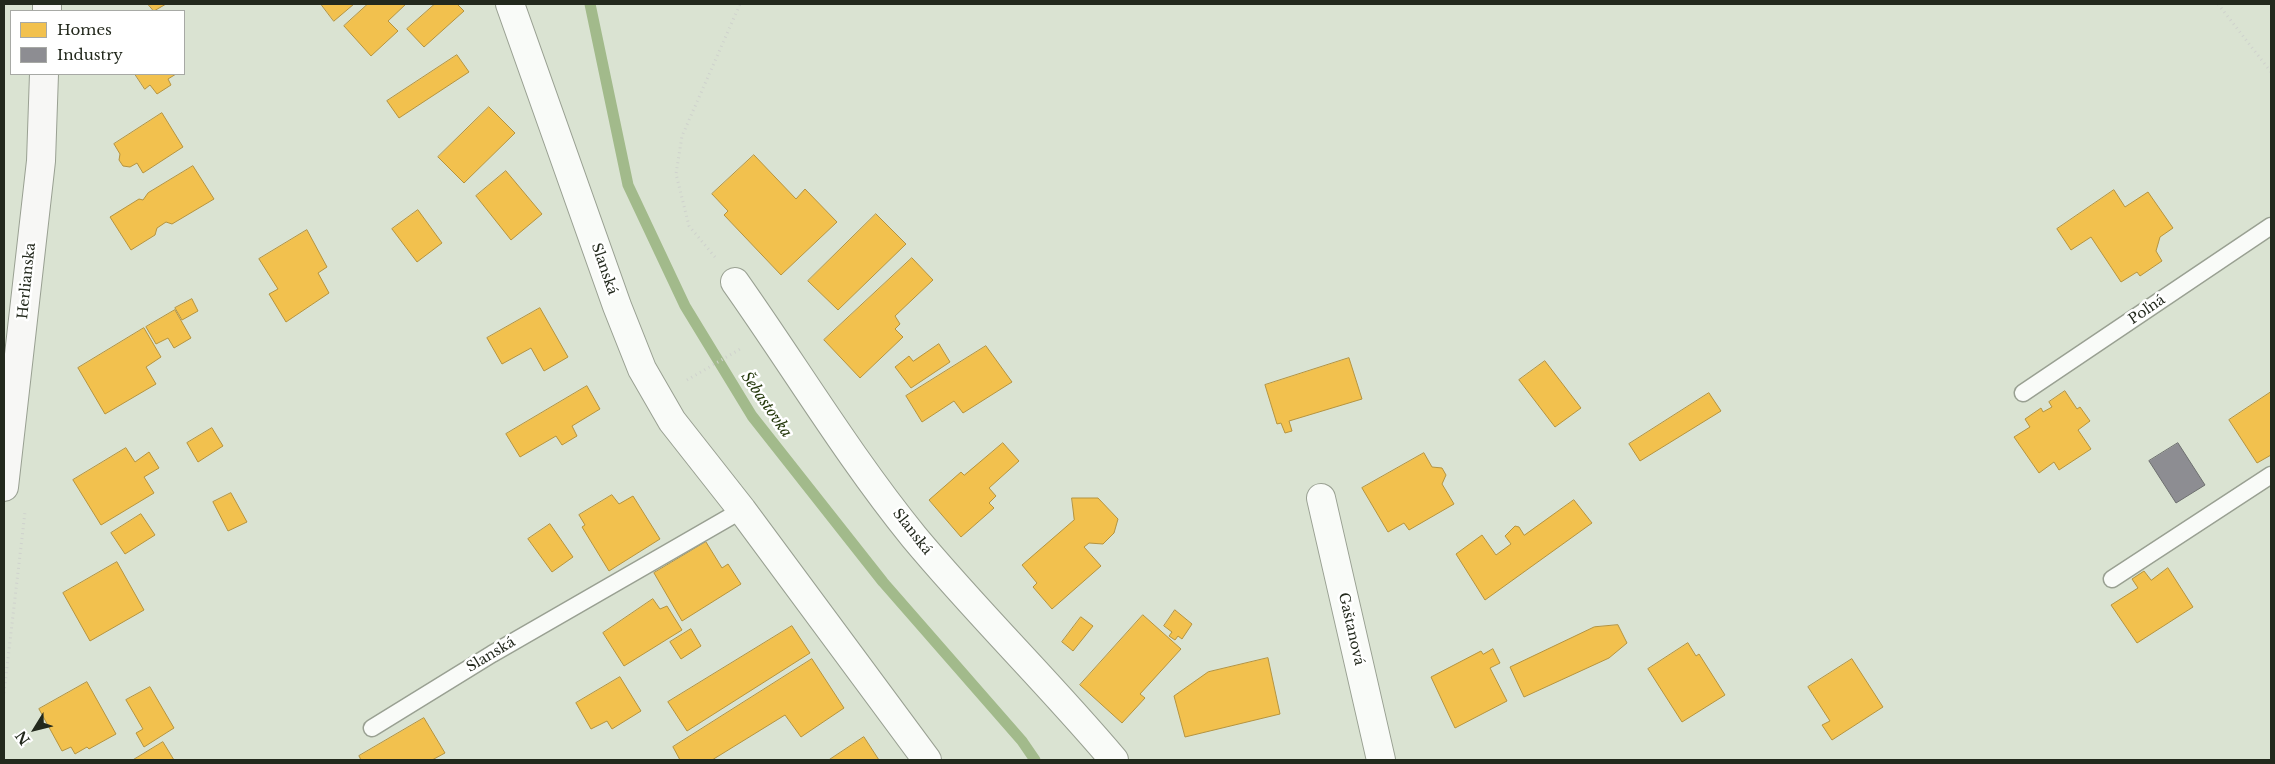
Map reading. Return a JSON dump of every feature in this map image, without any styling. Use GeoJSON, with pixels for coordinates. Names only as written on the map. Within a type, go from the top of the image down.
{"type":"FeatureCollection","features":[{"type":"Feature","properties":{"kind":"street","name":"Slanská"},"geometry":{"type":"LineString","coordinates":[[510,4],[617,306],[642,369],[672,421],[742,510],[927,760]]}},
{"type":"Feature","properties":{"kind":"street","name":"Herlianska"},"geometry":{"type":"LineString","coordinates":[[4,487],[41,161],[44,75]]}},
{"type":"Feature","properties":{"kind":"street","name":"Slanská"},"geometry":{"type":"LineString","coordinates":[[735,282],[846,444],[913,536],[971,603],[1068,706],[1114,760]]}},
{"type":"Feature","properties":{"kind":"street","name":"Gaštanová"},"geometry":{"type":"LineString","coordinates":[[1320,498],[1381,760]]}},
{"type":"Feature","properties":{"kind":"lane","name":"Poľná"},"geometry":{"type":"LineString","coordinates":[[2023,393],[2271,226]]}},
{"type":"Feature","properties":{"kind":"lane"},"geometry":{"type":"LineString","coordinates":[[2112,580],[2271,475]]}},
{"type":"Feature","properties":{"kind":"lane","name":"Slanská"},"geometry":{"type":"LineString","coordinates":[[372,728],[492,654],[742,510]]}},
{"type":"Feature","properties":{"kind":"path"},"geometry":{"type":"LineString","coordinates":[[735,282],[689,226],[676,174],[682,136],[740,4]]}},
{"type":"Feature","properties":{"kind":"path"},"geometry":{"type":"LineString","coordinates":[[2218,4],[2271,72]]}},
{"type":"Feature","properties":{"kind":"path"},"geometry":{"type":"LineString","coordinates":[[694,376],[745,346]]}},
{"type":"Feature","properties":{"kind":"building: Homes"},"geometry":{"type":"Polygon","coordinates":[[[148,4],[166,4],[156,10],[153,10],[148,4]]]}},
{"type":"Feature","properties":{"kind":"building: Homes"},"geometry":{"type":"Polygon","coordinates":[[[321,4],[354,4],[334,21],[321,4]]]}},
{"type":"Feature","properties":{"kind":"building: Homes"},"geometry":{"type":"Polygon","coordinates":[[[368,4],[406,4],[388,21],[398,31],[371,56],[344,26],[368,4]]]}},
{"type":"Feature","properties":{"kind":"building: Homes"},"geometry":{"type":"Polygon","coordinates":[[[435,4],[457,4],[464,11],[424,47],[407,29],[435,4]]]}},
{"type":"Feature","properties":{"kind":"building: Homes"},"geometry":{"type":"Polygon","coordinates":[[[457,55],[469,72],[399,118],[387,101],[457,55]]]}},
{"type":"Feature","properties":{"kind":"building: Homes"},"geometry":{"type":"Polygon","coordinates":[[[136,75],[174,75],[168,79],[171,85],[157,94],[150,85],[145,89],[136,75]]]}},
{"type":"Feature","properties":{"kind":"building: Homes"},"geometry":{"type":"Polygon","coordinates":[[[489,107],[515,133],[464,183],[438,157],[489,107]]]}},
{"type":"Feature","properties":{"kind":"building: Homes"},"geometry":{"type":"Polygon","coordinates":[[[162,113],[183,147],[143,173],[137,163],[130,167],[123,166],[119,160],[120,154],[114,144],[162,113]]]}},
{"type":"Feature","properties":{"kind":"building: Homes"},"geometry":{"type":"Polygon","coordinates":[[[754,155],[796,199],[805,189],[837,222],[781,275],[724,215],[728,211],[712,194],[754,155]]]}},
{"type":"Feature","properties":{"kind":"building: Homes"},"geometry":{"type":"Polygon","coordinates":[[[193,166],[214,199],[172,224],[166,222],[157,228],[155,235],[131,250],[110,217],[139,199],[143,200],[148,193],[193,166]]]}},
{"type":"Feature","properties":{"kind":"building: Homes"},"geometry":{"type":"Polygon","coordinates":[[[506,171],[542,214],[511,240],[476,196],[506,171]]]}},
{"type":"Feature","properties":{"kind":"building: Homes"},"geometry":{"type":"Polygon","coordinates":[[[2114,190],[2125,207],[2148,192],[2173,228],[2160,237],[2156,251],[2162,261],[2140,276],[2137,272],[2121,282],[2091,237],[2071,250],[2057,229],[2114,190]]]}},
{"type":"Feature","properties":{"kind":"building: Homes"},"geometry":{"type":"Polygon","coordinates":[[[418,210],[442,243],[417,262],[392,229],[418,210]]]}},
{"type":"Feature","properties":{"kind":"building: Homes"},"geometry":{"type":"Polygon","coordinates":[[[876,214],[906,244],[838,310],[808,281],[876,214]]]}},
{"type":"Feature","properties":{"kind":"building: Homes"},"geometry":{"type":"Polygon","coordinates":[[[307,230],[327,267],[318,273],[329,293],[286,322],[269,294],[278,289],[259,259],[307,230]]]}},
{"type":"Feature","properties":{"kind":"building: Homes"},"geometry":{"type":"Polygon","coordinates":[[[912,258],[933,280],[895,316],[900,324],[895,329],[903,337],[860,378],[824,340],[912,258]]]}},
{"type":"Feature","properties":{"kind":"building: Homes"},"geometry":{"type":"Polygon","coordinates":[[[192,299],[198,311],[182,320],[175,308],[192,299]]]}},
{"type":"Feature","properties":{"kind":"building: Homes"},"geometry":{"type":"Polygon","coordinates":[[[540,308],[568,357],[544,371],[531,348],[502,364],[487,338],[540,308]]]}},
{"type":"Feature","properties":{"kind":"building: Homes"},"geometry":{"type":"Polygon","coordinates":[[[175,310],[191,338],[174,348],[168,338],[156,344],[146,327],[175,310]]]}},
{"type":"Feature","properties":{"kind":"building: Homes"},"geometry":{"type":"Polygon","coordinates":[[[144,328],[161,357],[146,367],[156,384],[105,414],[78,368],[144,328]]]}},
{"type":"Feature","properties":{"kind":"building: Homes"},"geometry":{"type":"Polygon","coordinates":[[[939,344],[950,362],[911,388],[895,367],[909,356],[913,361],[939,344]]]}},
{"type":"Feature","properties":{"kind":"building: Homes"},"geometry":{"type":"Polygon","coordinates":[[[986,346],[1012,382],[963,413],[954,401],[922,422],[906,396],[986,346]]]}},
{"type":"Feature","properties":{"kind":"building: Homes"},"geometry":{"type":"Polygon","coordinates":[[[1349,358],[1362,399],[1289,421],[1292,431],[1285,433],[1281,423],[1277,424],[1265,385],[1349,358]]]}},
{"type":"Feature","properties":{"kind":"building: Homes"},"geometry":{"type":"Polygon","coordinates":[[[1545,361],[1581,408],[1555,427],[1519,380],[1545,361]]]}},
{"type":"Feature","properties":{"kind":"building: Homes"},"geometry":{"type":"Polygon","coordinates":[[[587,386],[600,409],[572,426],[577,436],[562,445],[556,436],[520,457],[506,434],[587,386]]]}},
{"type":"Feature","properties":{"kind":"building: Homes"},"geometry":{"type":"Polygon","coordinates":[[[2065,391],[2077,409],[2080,407],[2090,421],[2078,430],[2091,449],[2059,470],[2054,462],[2039,473],[2014,437],[2030,427],[2025,419],[2041,408],[2043,412],[2052,407],[2049,402],[2065,391]]]}},
{"type":"Feature","properties":{"kind":"building: Homes"},"geometry":{"type":"Polygon","coordinates":[[[2271,392],[2271,455],[2257,463],[2229,420],[2271,392]]]}},
{"type":"Feature","properties":{"kind":"building: Homes"},"geometry":{"type":"Polygon","coordinates":[[[1709,393],[1721,411],[1640,461],[1629,444],[1709,393]]]}},
{"type":"Feature","properties":{"kind":"building: Homes"},"geometry":{"type":"Polygon","coordinates":[[[212,428],[223,446],[198,462],[187,443],[212,428]]]}},
{"type":"Feature","properties":{"kind":"building: Homes"},"geometry":{"type":"Polygon","coordinates":[[[1003,443],[1019,461],[989,488],[996,496],[989,503],[994,508],[961,537],[929,500],[961,472],[964,475],[1003,443]]]}},
{"type":"Feature","properties":{"kind":"building: Homes"},"geometry":{"type":"Polygon","coordinates":[[[126,448],[135,462],[149,452],[159,468],[144,477],[154,493],[101,525],[73,480],[126,448]]]}},
{"type":"Feature","properties":{"kind":"building: Homes"},"geometry":{"type":"Polygon","coordinates":[[[1424,453],[1432,467],[1442,468],[1446,475],[1442,484],[1454,504],[1409,530],[1404,523],[1388,532],[1362,488],[1424,453]]]}},
{"type":"Feature","properties":{"kind":"building: Homes"},"geometry":{"type":"Polygon","coordinates":[[[231,493],[247,522],[228,531],[213,502],[231,493]]]}},
{"type":"Feature","properties":{"kind":"building: Homes"},"geometry":{"type":"Polygon","coordinates":[[[612,495],[619,504],[633,496],[660,539],[609,571],[582,527],[585,525],[579,515],[612,495]]]}},
{"type":"Feature","properties":{"kind":"building: Homes"},"geometry":{"type":"Polygon","coordinates":[[[1072,498],[1098,498],[1118,519],[1114,533],[1103,544],[1089,543],[1084,547],[1101,566],[1052,609],[1033,587],[1037,583],[1022,565],[1074,520],[1072,498]]]}},
{"type":"Feature","properties":{"kind":"building: Homes"},"geometry":{"type":"Polygon","coordinates":[[[1574,500],[1592,523],[1485,600],[1456,554],[1482,535],[1496,555],[1511,544],[1505,536],[1515,526],[1519,527],[1524,535],[1574,500]]]}},
{"type":"Feature","properties":{"kind":"building: Homes"},"geometry":{"type":"Polygon","coordinates":[[[141,514],[155,535],[125,554],[111,533],[141,514]]]}},
{"type":"Feature","properties":{"kind":"building: Homes"},"geometry":{"type":"Polygon","coordinates":[[[550,524],[573,557],[552,572],[528,539],[550,524]]]}},
{"type":"Feature","properties":{"kind":"building: Homes"},"geometry":{"type":"Polygon","coordinates":[[[706,542],[722,568],[728,564],[741,584],[682,621],[654,573],[706,542]]]}},
{"type":"Feature","properties":{"kind":"building: Homes"},"geometry":{"type":"Polygon","coordinates":[[[117,562],[144,610],[90,641],[63,593],[117,562]]]}},
{"type":"Feature","properties":{"kind":"building: Homes"},"geometry":{"type":"Polygon","coordinates":[[[2168,568],[2193,607],[2137,643],[2111,605],[2138,588],[2132,579],[2144,571],[2151,580],[2168,568]]]}},
{"type":"Feature","properties":{"kind":"building: Homes"},"geometry":{"type":"Polygon","coordinates":[[[653,599],[660,609],[667,606],[682,630],[624,666],[603,633],[653,599]]]}},
{"type":"Feature","properties":{"kind":"building: Homes"},"geometry":{"type":"Polygon","coordinates":[[[1175,610],[1192,624],[1182,639],[1178,636],[1175,640],[1169,636],[1172,632],[1164,626],[1175,610]]]}},
{"type":"Feature","properties":{"kind":"building: Homes"},"geometry":{"type":"Polygon","coordinates":[[[1143,615],[1181,649],[1140,694],[1145,698],[1122,723],[1080,685],[1143,615]]]}},
{"type":"Feature","properties":{"kind":"building: Homes"},"geometry":{"type":"Polygon","coordinates":[[[1081,617],[1093,626],[1073,651],[1062,642],[1081,617]]]}},
{"type":"Feature","properties":{"kind":"building: Homes"},"geometry":{"type":"Polygon","coordinates":[[[1618,625],[1627,643],[1609,658],[1524,697],[1510,667],[1594,627],[1618,625]]]}},
{"type":"Feature","properties":{"kind":"building: Homes"},"geometry":{"type":"Polygon","coordinates":[[[792,626],[810,653],[687,731],[668,702],[792,626]]]}},
{"type":"Feature","properties":{"kind":"building: Homes"},"geometry":{"type":"Polygon","coordinates":[[[691,629],[701,646],[681,659],[670,642],[691,629]]]}},
{"type":"Feature","properties":{"kind":"building: Homes"},"geometry":{"type":"Polygon","coordinates":[[[1688,643],[1696,656],[1699,654],[1725,695],[1682,722],[1648,669],[1688,643]]]}},
{"type":"Feature","properties":{"kind":"building: Homes"},"geometry":{"type":"Polygon","coordinates":[[[1493,649],[1500,663],[1490,668],[1507,701],[1455,728],[1431,677],[1481,651],[1483,654],[1493,649]]]}},
{"type":"Feature","properties":{"kind":"building: Homes"},"geometry":{"type":"Polygon","coordinates":[[[1268,658],[1280,714],[1185,737],[1174,696],[1208,672],[1268,658]]]}},
{"type":"Feature","properties":{"kind":"building: Homes"},"geometry":{"type":"Polygon","coordinates":[[[812,659],[844,708],[801,737],[785,715],[712,760],[680,760],[673,747],[812,659]]]}},
{"type":"Feature","properties":{"kind":"building: Homes"},"geometry":{"type":"Polygon","coordinates":[[[1852,659],[1883,707],[1832,740],[1822,725],[1830,721],[1808,687],[1852,659]]]}},
{"type":"Feature","properties":{"kind":"building: Homes"},"geometry":{"type":"Polygon","coordinates":[[[620,677],[641,711],[612,729],[607,721],[591,729],[576,703],[620,677]]]}},
{"type":"Feature","properties":{"kind":"building: Homes"},"geometry":{"type":"Polygon","coordinates":[[[87,682],[116,734],[89,749],[87,747],[75,754],[71,747],[62,751],[39,709],[87,682]]]}},
{"type":"Feature","properties":{"kind":"building: Homes"},"geometry":{"type":"Polygon","coordinates":[[[150,687],[174,728],[144,747],[136,733],[143,729],[126,700],[150,687]]]}},
{"type":"Feature","properties":{"kind":"building: Homes"},"geometry":{"type":"Polygon","coordinates":[[[424,718],[445,753],[432,760],[361,760],[359,756],[424,718]]]}},
{"type":"Feature","properties":{"kind":"building: Homes"},"geometry":{"type":"Polygon","coordinates":[[[864,737],[879,760],[829,760],[864,737]]]}},
{"type":"Feature","properties":{"kind":"building: Homes"},"geometry":{"type":"Polygon","coordinates":[[[163,742],[174,760],[133,760],[163,742]]]}},
{"type":"Feature","properties":{"kind":"building: Industry"},"geometry":{"type":"Polygon","coordinates":[[[2178,443],[2205,485],[2176,503],[2149,461],[2178,443]]]}},
{"type":"Feature","properties":{"kind":"waterway","name":"Šebastovka"},"geometry":{"type":"LineString","coordinates":[[590,4],[628,185],[685,306],[752,416],[883,582],[1022,741],[1035,760]]}}]}
